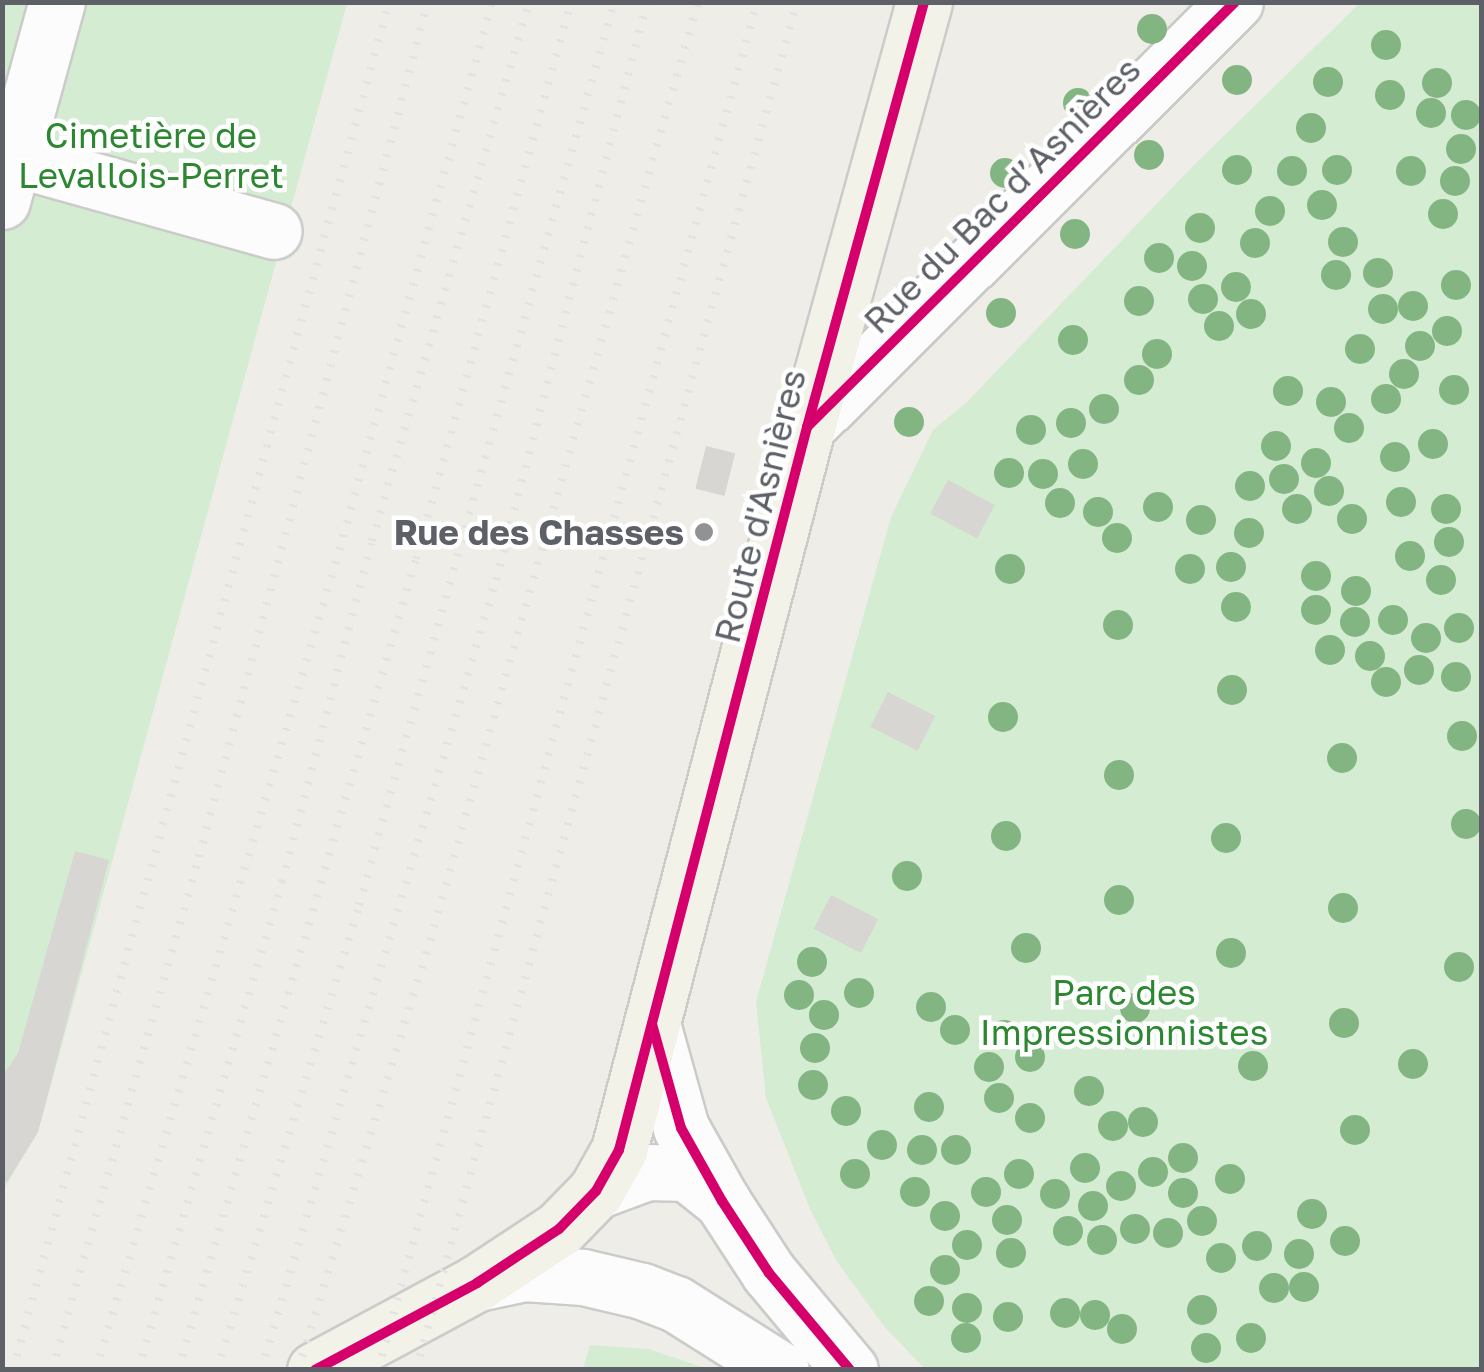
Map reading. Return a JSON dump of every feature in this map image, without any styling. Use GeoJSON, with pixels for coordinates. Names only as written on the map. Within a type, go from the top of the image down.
{"type":"FeatureCollection","features":[{"type":"Feature","properties":{"kind":"main road","name":"Route d'Asnières"},"geometry":{"type":"LineString","coordinates":[[315,1370],[476,1283],[559,1229],[596,1191],[619,1150],[807,427],[924,2]]}},
{"type":"Feature","properties":{"kind":"street"},"geometry":{"type":"LineString","coordinates":[[56,2],[6,172],[274,231]]}},
{"type":"Feature","properties":{"kind":"street","name":"Rue du Bac d’Asnières"},"geometry":{"type":"LineString","coordinates":[[807,427],[1236,2]]}},
{"type":"Feature","properties":{"kind":"street"},"geometry":{"type":"LineString","coordinates":[[652,1024],[681,1128],[722,1202],[769,1273],[850,1370]]}},
{"type":"Feature","properties":{"kind":"street"},"geometry":{"type":"LineString","coordinates":[[596,1191],[647,1172],[687,1174],[722,1202]]}},
{"type":"Feature","properties":{"kind":"street"},"geometry":{"type":"LineString","coordinates":[[559,1229],[584,1277]]}},
{"type":"Feature","properties":{"kind":"street"},"geometry":{"type":"LineString","coordinates":[[476,1283],[524,1273],[584,1277],[642,1291],[676,1304],[781,1370]]}},
{"type":"Feature","properties":{"kind":"green space","name":"Cimetière de Levallois-Perret"},"geometry":{"type":"Polygon","coordinates":[[[3,3],[347,3],[38,1132],[3,1190],[3,3]]]}},
{"type":"Feature","properties":{"kind":"green space","name":"Parc des Impressionnistes"},"geometry":{"type":"Polygon","coordinates":[[[1360,3],[1481,3],[1481,1369],[925,1369],[883,1325],[836,1260],[810,1209],[766,1098],[756,1002],[891,517],[933,430],[966,403],[1193,166],[1360,3]]]}},
{"type":"Feature","properties":{"kind":"green space"},"geometry":{"type":"Polygon","coordinates":[[[590,1345],[648,1349],[708,1369],[583,1369],[590,1345]]]}},
{"type":"Feature","properties":{"kind":"building"},"geometry":{"type":"Polygon","coordinates":[[[706,446],[735,453],[724,496],[695,489],[706,446]]]}},
{"type":"Feature","properties":{"kind":"building"},"geometry":{"type":"Polygon","coordinates":[[[948,480],[995,505],[977,538],[930,514],[948,480]]]}},
{"type":"Feature","properties":{"kind":"building"},"geometry":{"type":"Polygon","coordinates":[[[888,692],[935,716],[918,751],[870,727],[888,692]]]}},
{"type":"Feature","properties":{"kind":"building"},"geometry":{"type":"Polygon","coordinates":[[[75,851],[109,860],[38,1132],[7,1182],[2,1178],[2,1077],[18,1053],[75,851]]]}},
{"type":"Feature","properties":{"kind":"building"},"geometry":{"type":"Polygon","coordinates":[[[831,895],[878,919],[861,953],[814,929],[831,895]]]}},
{"type":"Feature","properties":{"kind":"railway"},"geometry":{"type":"LineString","coordinates":[[13,1370],[389,2]]}},
{"type":"Feature","properties":{"kind":"railway"},"geometry":{"type":"LineString","coordinates":[[52,1370],[199,857],[428,2]]}},
{"type":"Feature","properties":{"kind":"railway"},"geometry":{"type":"LineString","coordinates":[[96,1370],[343,537],[492,2]]}},
{"type":"Feature","properties":{"kind":"railway"},"geometry":{"type":"LineString","coordinates":[[138,1370],[282,882],[372,541],[529,2]]}},
{"type":"Feature","properties":{"kind":"railway"},"geometry":{"type":"LineString","coordinates":[[178,1370],[416,559],[571,2]]}},
{"type":"Feature","properties":{"kind":"railway"},"geometry":{"type":"LineString","coordinates":[[217,1370],[359,905],[614,2]]}},
{"type":"Feature","properties":{"kind":"railway"},"geometry":{"type":"LineString","coordinates":[[261,1370],[496,580],[647,2]]}},
{"type":"Feature","properties":{"kind":"railway"},"geometry":{"type":"LineString","coordinates":[[298,1370],[434,927],[698,2]]}},
{"type":"Feature","properties":{"kind":"railway"},"geometry":{"type":"LineString","coordinates":[[378,1370],[757,2]]}},
{"type":"Feature","properties":{"kind":"railway"},"geometry":{"type":"LineString","coordinates":[[416,1370],[797,2]]}},
{"type":"Feature","properties":{"kind":"cycle path"},"geometry":{"type":"LineString","coordinates":[[315,1370],[477,1283],[559,1229],[596,1191],[619,1150],[807,427],[924,2]]}},
{"type":"Feature","properties":{"kind":"cycle path"},"geometry":{"type":"LineString","coordinates":[[807,427],[1235,2]]}},
{"type":"Feature","properties":{"kind":"cycle path"},"geometry":{"type":"LineString","coordinates":[[652,1024],[681,1128],[722,1201],[769,1273],[850,1370]]}},
{"type":"Feature","properties":{"kind":"place","name":"Rue des Chasses"},"geometry":{"type":"Point","coordinates":[704,532]}}]}
